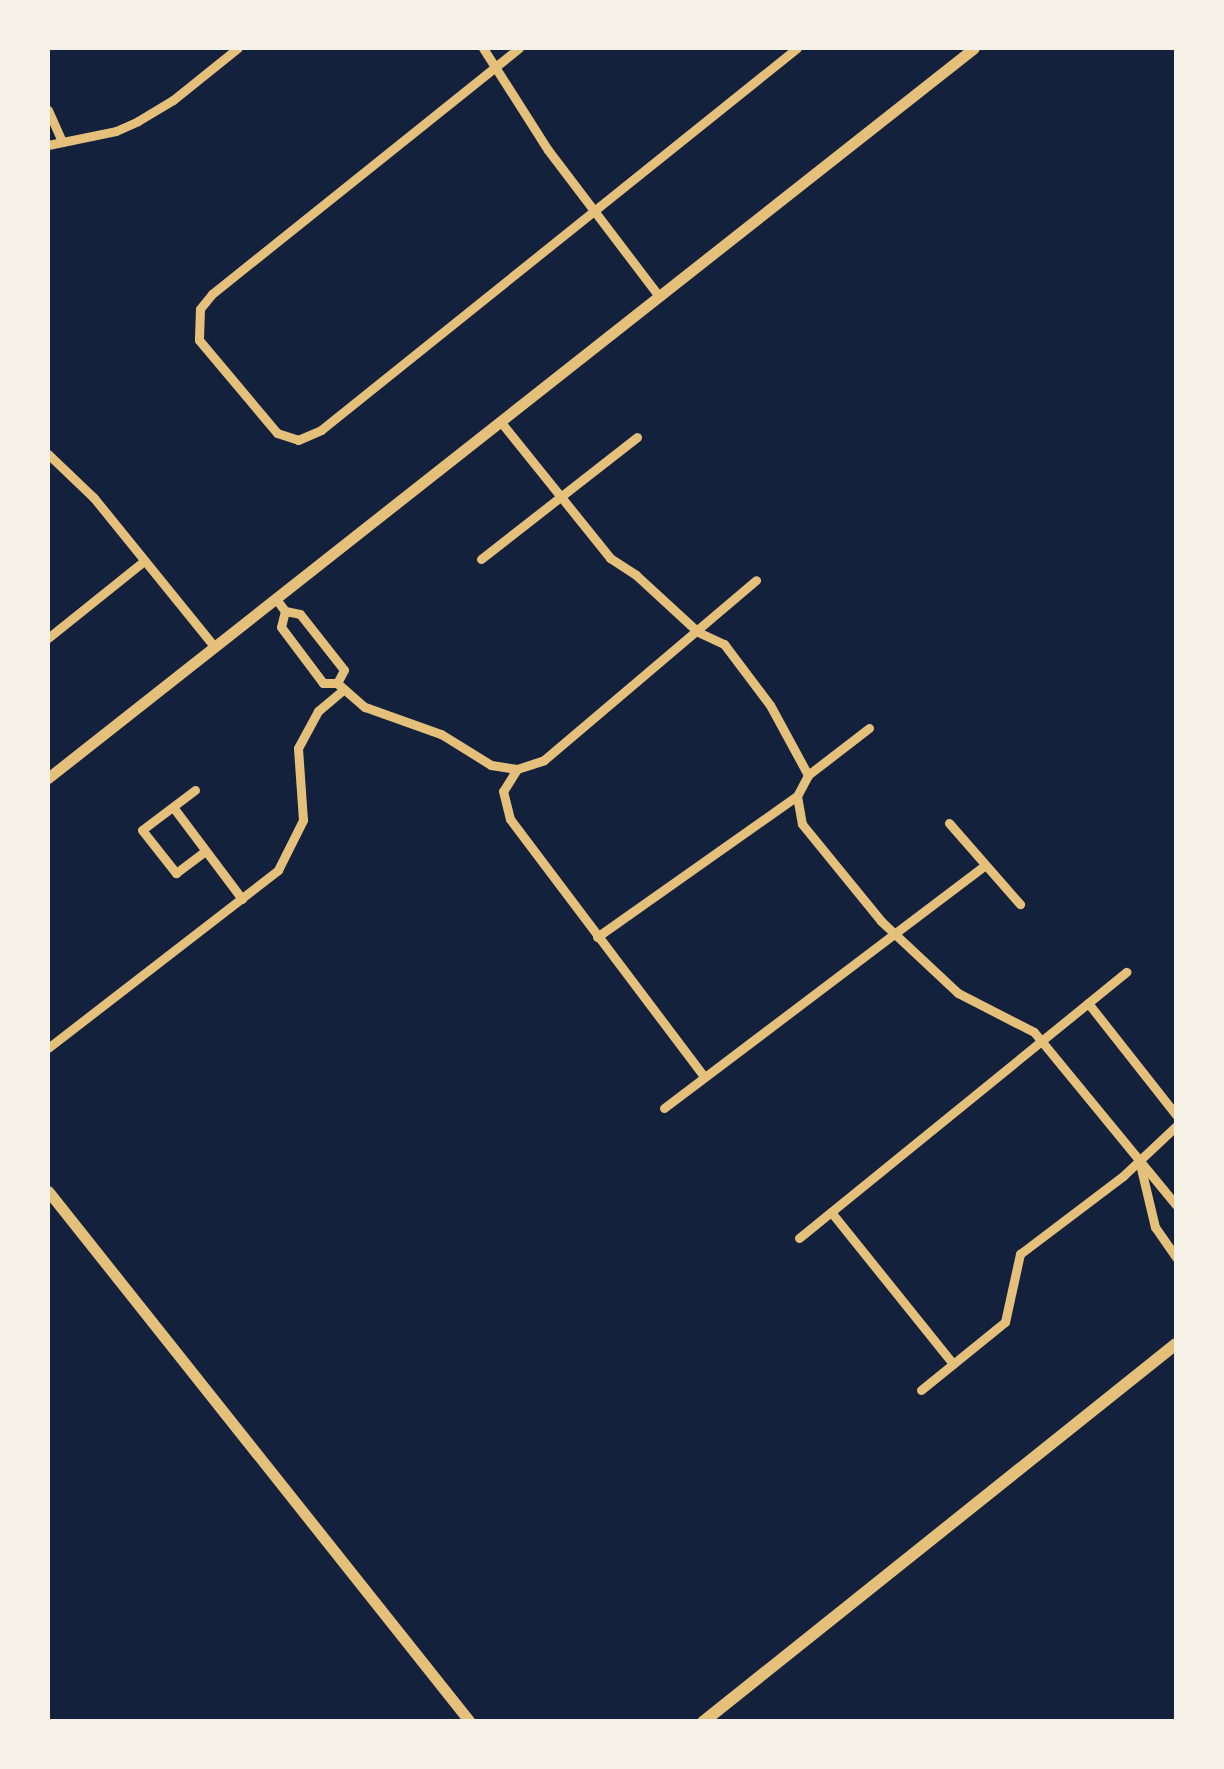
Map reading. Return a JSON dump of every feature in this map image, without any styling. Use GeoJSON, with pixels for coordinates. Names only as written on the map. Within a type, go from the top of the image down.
{"type":"FeatureCollection","features":[{"type":"Feature","properties":{"kind":"main road"},"geometry":{"type":"LineString","coordinates":[[703,1722],[1176,1344]]}},
{"type":"Feature","properties":{"kind":"street"},"geometry":{"type":"LineString","coordinates":[[48,145],[116,131],[138,121],[173,100],[238,48]]}},
{"type":"Feature","properties":{"kind":"street"},"geometry":{"type":"LineString","coordinates":[[484,48],[592,212],[659,296]]}},
{"type":"Feature","properties":{"kind":"street"},"geometry":{"type":"LineString","coordinates":[[520,48],[212,294],[196,320],[199,340],[270,426],[286,438],[298,440],[321,430],[797,48]]}},
{"type":"Feature","properties":{"kind":"street"},"geometry":{"type":"LineString","coordinates":[[48,778],[974,48]]}},
{"type":"Feature","properties":{"kind":"street"},"geometry":{"type":"LineString","coordinates":[[48,110],[62,142]]}},
{"type":"Feature","properties":{"kind":"street"},"geometry":{"type":"LineString","coordinates":[[500,421],[610,558],[636,575],[698,632],[724,644],[755,682],[808,774]]}},
{"type":"Feature","properties":{"kind":"street"},"geometry":{"type":"LineString","coordinates":[[481,559],[638,437]]}},
{"type":"Feature","properties":{"kind":"street"},"geometry":{"type":"LineString","coordinates":[[48,454],[94,498],[214,646]]}},
{"type":"Feature","properties":{"kind":"street"},"geometry":{"type":"LineString","coordinates":[[48,638],[144,561]]}},
{"type":"Feature","properties":{"kind":"street"},"geometry":{"type":"LineString","coordinates":[[285,611],[281,627],[324,683],[340,686],[366,707],[441,734],[492,765],[516,769],[544,760],[756,580]]}},
{"type":"Feature","properties":{"kind":"street"},"geometry":{"type":"LineString","coordinates":[[50,1043],[242,899],[278,870],[290,854],[304,820],[298,748],[318,712],[340,686],[344,670],[300,614],[285,611],[276,599]]}},
{"type":"Feature","properties":{"kind":"street"},"geometry":{"type":"LineString","coordinates":[[597,936],[797,796],[808,774],[869,728]]}},
{"type":"Feature","properties":{"kind":"street"},"geometry":{"type":"LineString","coordinates":[[516,769],[503,790],[510,819],[704,1076]]}},
{"type":"Feature","properties":{"kind":"street"},"geometry":{"type":"LineString","coordinates":[[195,790],[142,830],[176,873],[205,851]]}},
{"type":"Feature","properties":{"kind":"street"},"geometry":{"type":"LineString","coordinates":[[797,796],[802,824],[895,934],[958,993],[1034,1032],[1176,1205]]}},
{"type":"Feature","properties":{"kind":"street"},"geometry":{"type":"LineString","coordinates":[[173,807],[242,899]]}},
{"type":"Feature","properties":{"kind":"street"},"geometry":{"type":"LineString","coordinates":[[949,823],[1020,904]]}},
{"type":"Feature","properties":{"kind":"street"},"geometry":{"type":"LineString","coordinates":[[664,1108],[984,866]]}},
{"type":"Feature","properties":{"kind":"street"},"geometry":{"type":"LineString","coordinates":[[799,1238],[1126,972]]}},
{"type":"Feature","properties":{"kind":"street"},"geometry":{"type":"LineString","coordinates":[[1088,1003],[1176,1115]]}},
{"type":"Feature","properties":{"kind":"street"},"geometry":{"type":"LineString","coordinates":[[922,1390],[1005,1322],[1020,1254],[1123,1176],[1138,1157],[1176,1126]]}},
{"type":"Feature","properties":{"kind":"street"},"geometry":{"type":"LineString","coordinates":[[1138,1157],[1155,1227],[1176,1257]]}},
{"type":"Feature","properties":{"kind":"street"},"geometry":{"type":"LineString","coordinates":[[48,1191],[470,1722]]}},
{"type":"Feature","properties":{"kind":"street"},"geometry":{"type":"LineString","coordinates":[[831,1212],[952,1364]]}}]}
